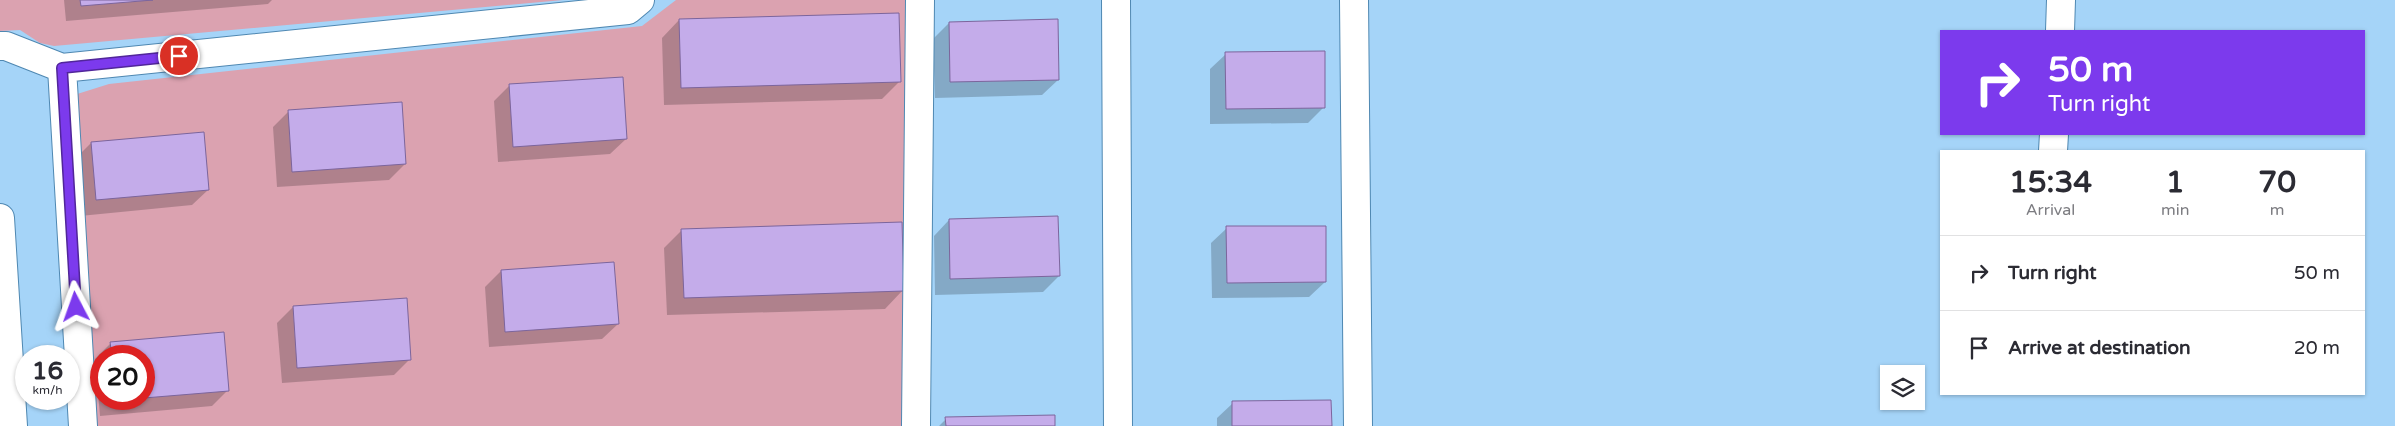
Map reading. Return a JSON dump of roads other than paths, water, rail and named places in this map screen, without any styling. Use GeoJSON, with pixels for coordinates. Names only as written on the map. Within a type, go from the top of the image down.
{"type":"FeatureCollection","features":[{"type":"Feature","properties":{"kind":"street"},"geometry":{"type":"LineString","coordinates":[[0,46],[6,46],[62,68],[628,10],[640,0]]}},
{"type":"Feature","properties":{"kind":"street"},"geometry":{"type":"LineString","coordinates":[[916,426],[920,0]]}},
{"type":"Feature","properties":{"kind":"street"},"geometry":{"type":"LineString","coordinates":[[1116,0],[1118,426]]}},
{"type":"Feature","properties":{"kind":"street"},"geometry":{"type":"LineString","coordinates":[[1354,0],[1358,426]]}},
{"type":"Feature","properties":{"kind":"street"},"geometry":{"type":"LineString","coordinates":[[2060,30],[2061,0]]}},
{"type":"Feature","properties":{"kind":"street"},"geometry":{"type":"LineString","coordinates":[[62,68],[83,426]]}},
{"type":"Feature","properties":{"kind":"street"},"geometry":{"type":"LineString","coordinates":[[2053,150],[2054,135]]}},
{"type":"Feature","properties":{"kind":"street"},"geometry":{"type":"LineString","coordinates":[[0,218],[13,426]]}}]}
